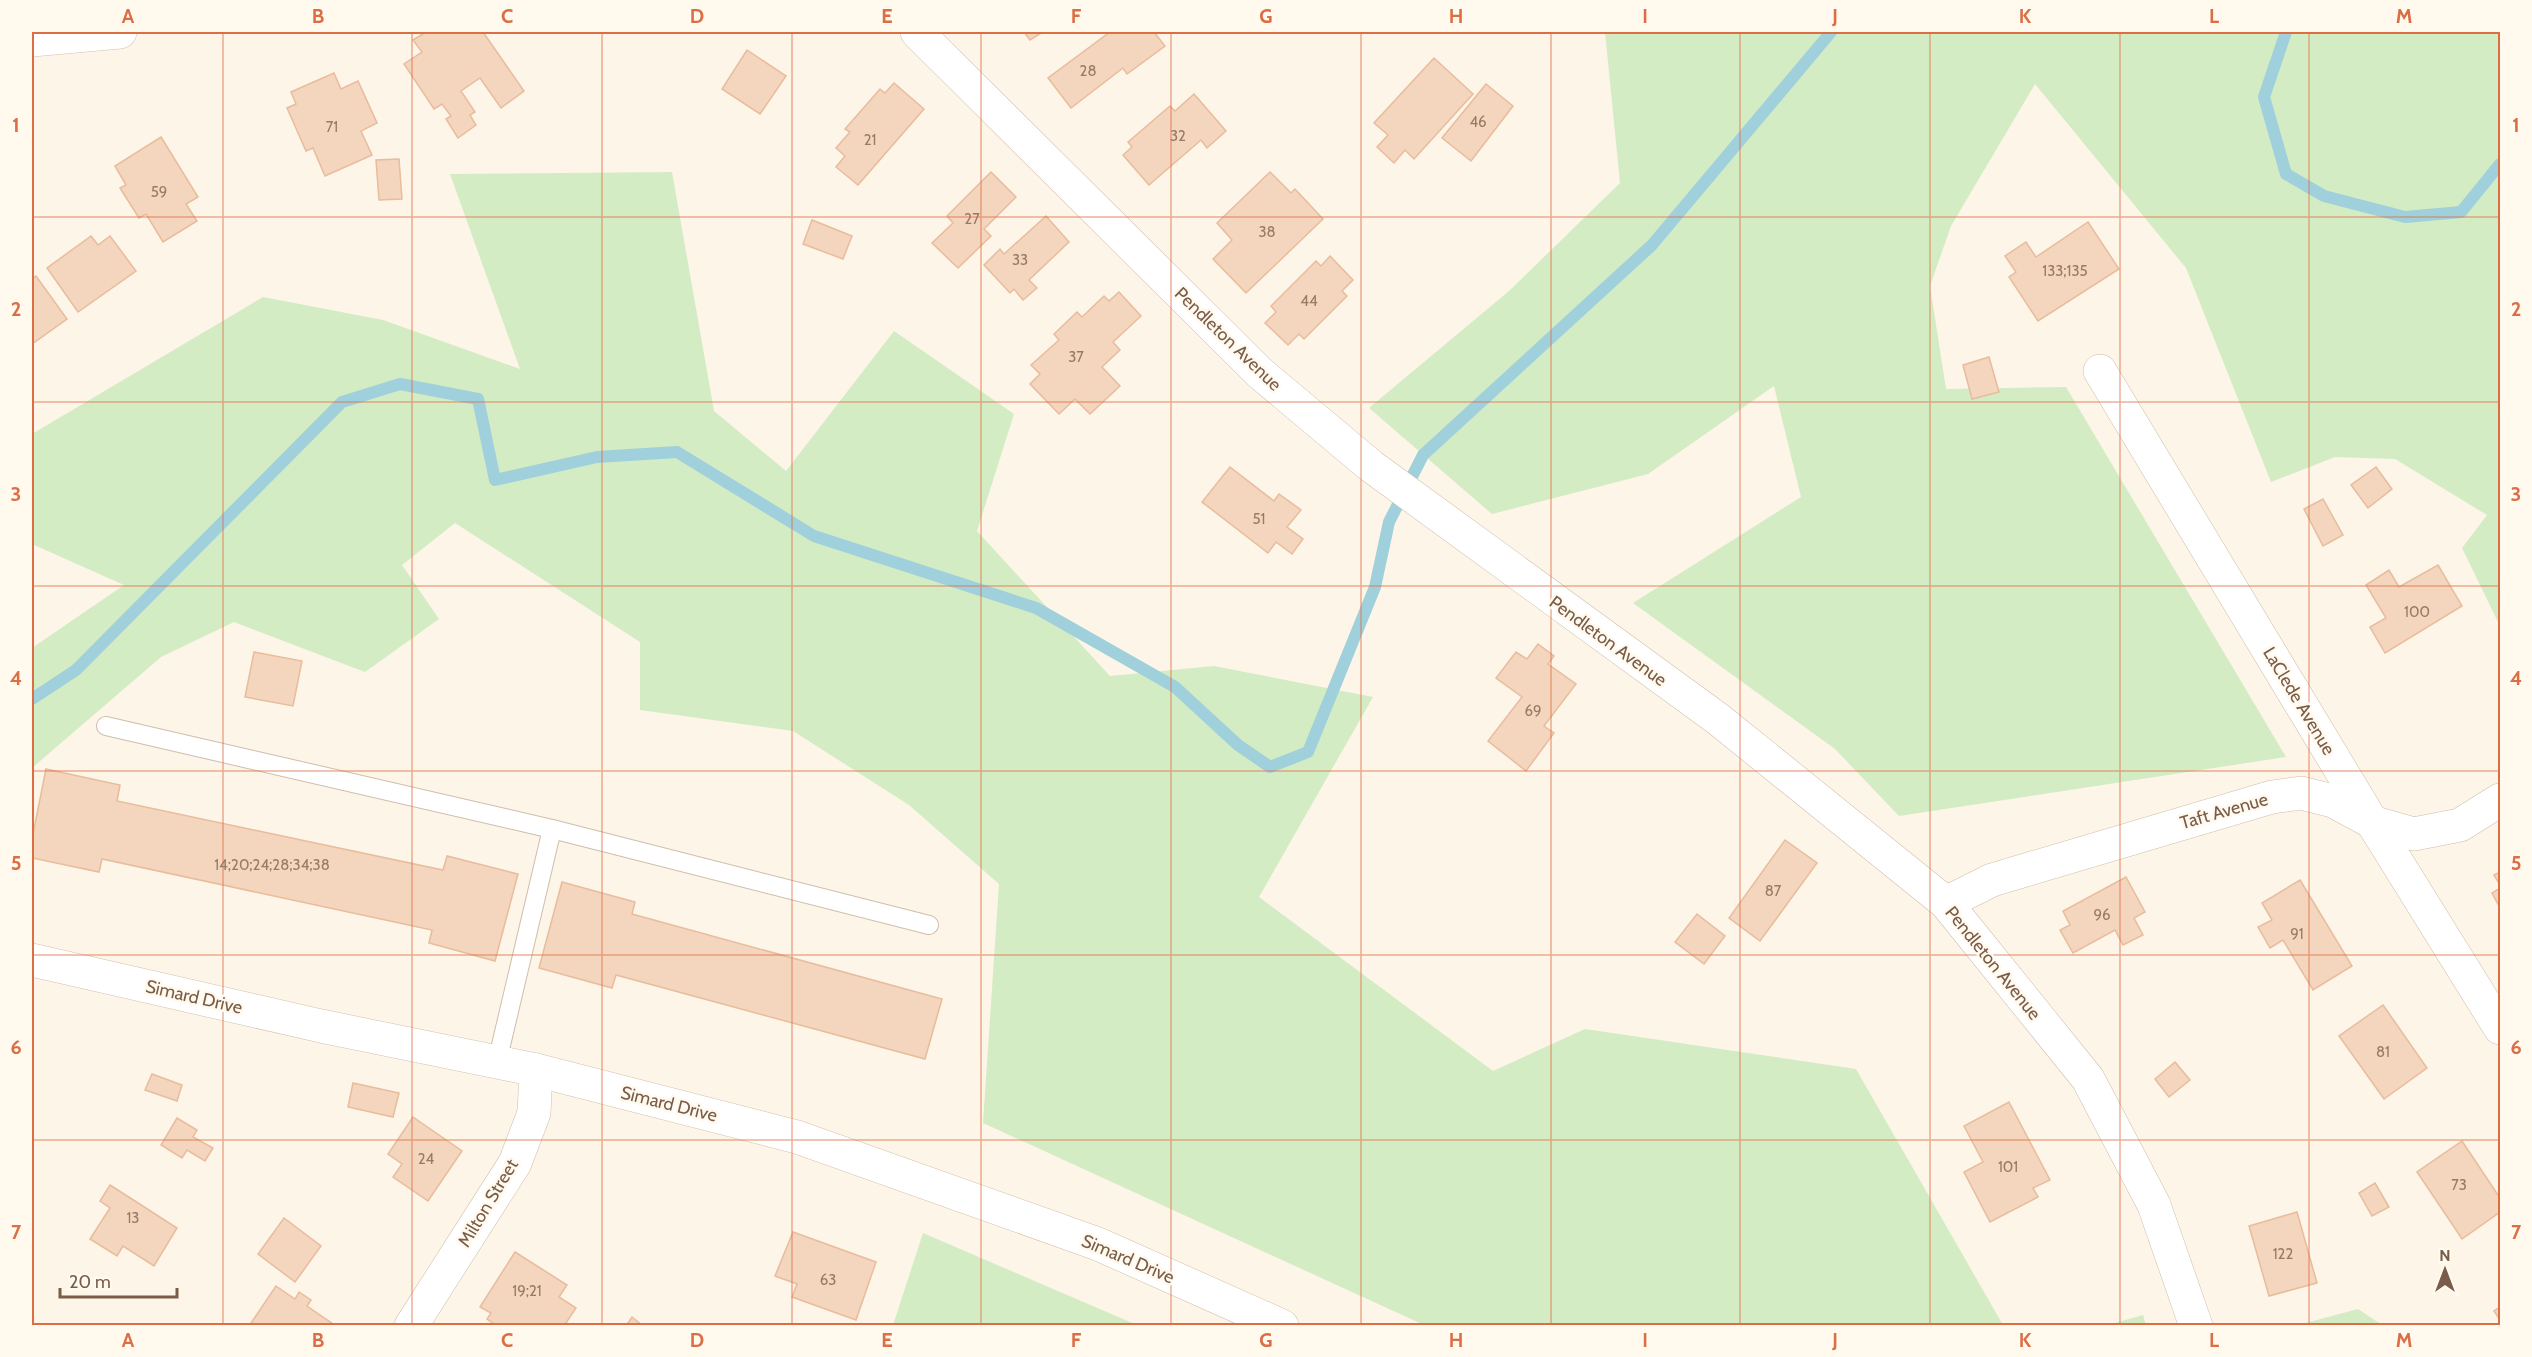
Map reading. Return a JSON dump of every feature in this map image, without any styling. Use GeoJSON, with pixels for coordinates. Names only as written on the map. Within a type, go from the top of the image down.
{"type":"FeatureCollection","features":[{"type":"Feature","properties":{"kind":"street"},"geometry":{"type":"LineString","coordinates":[[32,40],[120,32]]}},
{"type":"Feature","properties":{"kind":"street","name":"Pendleton Avenue"},"geometry":{"type":"LineString","coordinates":[[917,32],[1260,373],[1371,466],[1540,592],[1718,719],[1946,903],[2088,1079],[2154,1205],[2196,1326]]}},
{"type":"Feature","properties":{"kind":"street","name":"LaClede Avenue"},"geometry":{"type":"LineString","coordinates":[[2100,371],[2372,822],[2500,1028]]}},
{"type":"Feature","properties":{"kind":"street","name":"Taft Avenue"},"geometry":{"type":"LineString","coordinates":[[1946,903],[1992,880],[2272,797],[2301,793],[2333,801],[2372,822],[2414,834],[2460,825],[2500,800]]}},
{"type":"Feature","properties":{"kind":"street","name":"Simard Drive"},"geometry":{"type":"LineString","coordinates":[[32,960],[321,1026],[536,1070],[797,1137],[1098,1245],[1282,1326]]}},
{"type":"Feature","properties":{"kind":"street","name":"Milton Street"},"geometry":{"type":"LineString","coordinates":[[411,1326],[515,1163],[534,1113],[536,1070]]}},
{"type":"Feature","properties":{"kind":"lane"},"geometry":{"type":"LineString","coordinates":[[106,726],[552,829],[929,926]]}},
{"type":"Feature","properties":{"kind":"lane"},"geometry":{"type":"LineString","coordinates":[[497,1062],[552,829]]}},
{"type":"Feature","properties":{"kind":"green space"},"geometry":{"type":"Polygon","coordinates":[[[1605,32],[2500,32],[2500,621],[2498,622],[2462,548],[2487,515],[2395,459],[2335,457],[2271,482],[2186,268],[2035,84],[1951,226],[1930,286],[1946,389],[2066,387],[2286,757],[1899,816],[1835,749],[1633,603],[1801,497],[1774,386],[1648,474],[1492,514],[1369,408],[1509,291],[1620,183],[1605,32]]]}},
{"type":"Feature","properties":{"kind":"green space"},"geometry":{"type":"Polygon","coordinates":[[[672,172],[714,411],[786,471],[894,331],[1014,414],[977,531],[1110,676],[1214,666],[1373,697],[1259,897],[1493,1071],[1585,1029],[1856,1069],[2003,1325],[1424,1325],[983,1123],[999,884],[909,805],[793,731],[640,710],[640,642],[455,523],[402,565],[439,619],[365,672],[234,622],[161,657],[32,768],[32,648],[124,585],[32,544],[32,434],[263,297],[383,320],[520,369],[450,174],[672,172]]]}},
{"type":"Feature","properties":{"kind":"green space"},"geometry":{"type":"Polygon","coordinates":[[[923,1233],[1137,1325],[893,1325],[923,1233]]]}},
{"type":"Feature","properties":{"kind":"green space"},"geometry":{"type":"Polygon","coordinates":[[[2358,1309],[2382,1325],[2298,1325],[2358,1309]]]}},
{"type":"Feature","properties":{"kind":"green space"},"geometry":{"type":"Polygon","coordinates":[[[2143,1315],[2146,1325],[2108,1325],[2143,1315]]]}},
{"type":"Feature","properties":{"kind":"building"},"geometry":{"type":"Polygon","coordinates":[[[426,32],[483,32],[524,91],[501,108],[480,78],[461,91],[475,112],[470,115],[476,125],[458,138],[446,119],[451,116],[442,104],[434,109],[404,64],[422,52],[413,40],[426,32]]]}},
{"type":"Feature","properties":{"kind":"building"},"geometry":{"type":"Polygon","coordinates":[[[1024,32],[1043,32],[1030,40],[1024,32]]]}},
{"type":"Feature","properties":{"kind":"building"},"geometry":{"type":"Polygon","coordinates":[[[1110,32],[1154,32],[1165,46],[1127,74],[1123,68],[1071,108],[1048,78],[1110,32]]]}},
{"type":"Feature","properties":{"kind":"building"},"geometry":{"type":"Polygon","coordinates":[[[747,50],[786,76],[760,114],[722,89],[747,50]]]}},
{"type":"Feature","properties":{"kind":"building"},"geometry":{"type":"Polygon","coordinates":[[[1434,58],[1473,94],[1414,159],[1405,150],[1394,163],[1377,147],[1388,135],[1374,123],[1434,58]]]}},
{"type":"Feature","properties":{"kind":"building"},"geometry":{"type":"Polygon","coordinates":[[[334,73],[341,89],[358,81],[377,123],[361,131],[372,155],[325,176],[313,148],[306,151],[287,108],[296,104],[291,92],[334,73]]]}},
{"type":"Feature","properties":{"kind":"building"},"geometry":{"type":"Polygon","coordinates":[[[894,83],[924,109],[858,185],[836,167],[845,156],[836,148],[850,132],[845,129],[880,89],[885,93],[894,83]]]}},
{"type":"Feature","properties":{"kind":"building"},"geometry":{"type":"Polygon","coordinates":[[[1486,84],[1513,106],[1471,161],[1442,138],[1486,84]]]}},
{"type":"Feature","properties":{"kind":"building"},"geometry":{"type":"Polygon","coordinates":[[[1194,94],[1226,131],[1207,148],[1201,140],[1149,185],[1123,155],[1132,147],[1128,142],[1170,106],[1175,111],[1194,94]]]}},
{"type":"Feature","properties":{"kind":"building"},"geometry":{"type":"Polygon","coordinates":[[[161,137],[198,197],[186,204],[197,221],[163,242],[146,214],[139,218],[120,188],[126,185],[115,166],[161,137]]]}},
{"type":"Feature","properties":{"kind":"building"},"geometry":{"type":"Polygon","coordinates":[[[399,159],[402,199],[379,200],[376,160],[399,159]]]}},
{"type":"Feature","properties":{"kind":"building"},"geometry":{"type":"Polygon","coordinates":[[[991,172],[1016,197],[984,229],[991,236],[958,268],[932,243],[953,223],[947,216],[991,172]]]}},
{"type":"Feature","properties":{"kind":"building"},"geometry":{"type":"Polygon","coordinates":[[[1270,172],[1291,193],[1295,189],[1323,219],[1246,293],[1213,259],[1232,240],[1217,223],[1270,172]]]}},
{"type":"Feature","properties":{"kind":"building"},"geometry":{"type":"Polygon","coordinates":[[[1046,216],[1069,242],[1029,280],[1037,288],[1023,300],[1014,289],[1010,293],[984,265],[1000,249],[1004,254],[1046,216]]]}},
{"type":"Feature","properties":{"kind":"building"},"geometry":{"type":"Polygon","coordinates":[[[812,220],[852,236],[843,259],[803,244],[812,220]]]}},
{"type":"Feature","properties":{"kind":"building"},"geometry":{"type":"Polygon","coordinates":[[[2088,222],[2119,269],[2038,321],[2009,277],[2016,272],[2005,256],[2026,242],[2036,257],[2088,222]]]}},
{"type":"Feature","properties":{"kind":"building"},"geometry":{"type":"Polygon","coordinates":[[[91,236],[98,245],[110,236],[136,271],[78,312],[47,268],[91,236]]]}},
{"type":"Feature","properties":{"kind":"building"},"geometry":{"type":"Polygon","coordinates":[[[1330,256],[1353,280],[1342,291],[1347,296],[1304,339],[1299,334],[1288,345],[1265,323],[1276,312],[1271,306],[1316,261],[1321,266],[1330,256]]]}},
{"type":"Feature","properties":{"kind":"building"},"geometry":{"type":"Polygon","coordinates":[[[36,276],[67,319],[32,344],[32,279],[36,276]]]}},
{"type":"Feature","properties":{"kind":"building"},"geometry":{"type":"Polygon","coordinates":[[[1119,292],[1141,316],[1113,342],[1120,350],[1102,367],[1120,386],[1090,414],[1075,399],[1059,414],[1030,384],[1040,374],[1031,365],[1059,340],[1054,334],[1077,312],[1082,317],[1104,296],[1109,301],[1119,292]]]}},
{"type":"Feature","properties":{"kind":"building"},"geometry":{"type":"Polygon","coordinates":[[[1989,357],[1999,392],[1972,399],[1963,365],[1989,357]]]}},
{"type":"Feature","properties":{"kind":"building"},"geometry":{"type":"Polygon","coordinates":[[[1230,467],[1274,501],[1279,494],[1301,510],[1287,527],[1303,539],[1292,554],[1276,542],[1268,553],[1202,502],[1230,467]]]}},
{"type":"Feature","properties":{"kind":"building"},"geometry":{"type":"Polygon","coordinates":[[[2376,467],[2392,489],[2368,508],[2351,485],[2376,467]]]}},
{"type":"Feature","properties":{"kind":"building"},"geometry":{"type":"Polygon","coordinates":[[[2323,499],[2343,535],[2323,546],[2304,509],[2323,499]]]}},
{"type":"Feature","properties":{"kind":"building"},"geometry":{"type":"Polygon","coordinates":[[[2438,565],[2462,606],[2385,653],[2370,627],[2386,618],[2366,585],[2389,570],[2399,587],[2438,565]]]}},
{"type":"Feature","properties":{"kind":"building"},"geometry":{"type":"Polygon","coordinates":[[[1538,644],[1554,656],[1548,664],[1576,684],[1544,726],[1554,733],[1526,771],[1488,741],[1522,697],[1496,678],[1516,652],[1527,659],[1538,644]]]}},
{"type":"Feature","properties":{"kind":"building"},"geometry":{"type":"Polygon","coordinates":[[[254,652],[302,661],[293,706],[245,697],[254,652]]]}},
{"type":"Feature","properties":{"kind":"building"},"geometry":{"type":"Polygon","coordinates":[[[46,769],[120,785],[117,801],[443,870],[447,856],[518,874],[495,961],[429,943],[432,930],[102,859],[99,872],[32,858],[32,839],[46,769]]]}},
{"type":"Feature","properties":{"kind":"building"},"geometry":{"type":"Polygon","coordinates":[[[1785,840],[1817,863],[1760,941],[1729,918],[1785,840]]]}},
{"type":"Feature","properties":{"kind":"building"},"geometry":{"type":"Polygon","coordinates":[[[2500,872],[2500,885],[2494,875],[2500,872]]]}},
{"type":"Feature","properties":{"kind":"building"},"geometry":{"type":"Polygon","coordinates":[[[2126,877],[2145,912],[2134,918],[2143,935],[2123,945],[2115,930],[2073,953],[2060,930],[2070,925],[2063,911],[2126,877]]]}},
{"type":"Feature","properties":{"kind":"building"},"geometry":{"type":"Polygon","coordinates":[[[2300,880],[2352,966],[2313,990],[2283,940],[2270,948],[2258,927],[2272,920],[2262,903],[2300,880]]]}},
{"type":"Feature","properties":{"kind":"building"},"geometry":{"type":"Polygon","coordinates":[[[562,882],[635,902],[632,914],[942,999],[925,1059],[616,975],[612,988],[539,968],[562,882]]]}},
{"type":"Feature","properties":{"kind":"building"},"geometry":{"type":"Polygon","coordinates":[[[2500,888],[2500,908],[2492,893],[2500,888]]]}},
{"type":"Feature","properties":{"kind":"building"},"geometry":{"type":"Polygon","coordinates":[[[1697,914],[1725,936],[1704,964],[1675,942],[1697,914]]]}},
{"type":"Feature","properties":{"kind":"building"},"geometry":{"type":"Polygon","coordinates":[[[2383,1005],[2427,1068],[2384,1099],[2339,1036],[2383,1005]]]}},
{"type":"Feature","properties":{"kind":"building"},"geometry":{"type":"Polygon","coordinates":[[[2175,1062],[2190,1080],[2169,1097],[2155,1079],[2175,1062]]]}},
{"type":"Feature","properties":{"kind":"building"},"geometry":{"type":"Polygon","coordinates":[[[152,1074],[182,1085],[177,1101],[145,1090],[152,1074]]]}},
{"type":"Feature","properties":{"kind":"building"},"geometry":{"type":"Polygon","coordinates":[[[353,1083],[399,1093],[393,1117],[348,1107],[353,1083]]]}},
{"type":"Feature","properties":{"kind":"building"},"geometry":{"type":"Polygon","coordinates":[[[2009,1102],[2050,1180],[2033,1188],[2038,1197],[1990,1222],[1964,1172],[1983,1162],[1964,1126],[2009,1102]]]}},
{"type":"Feature","properties":{"kind":"building"},"geometry":{"type":"Polygon","coordinates":[[[413,1117],[462,1151],[428,1201],[393,1177],[402,1164],[388,1154],[413,1117]]]}},
{"type":"Feature","properties":{"kind":"building"},"geometry":{"type":"Polygon","coordinates":[[[177,1118],[197,1130],[193,1137],[213,1148],[205,1161],[187,1150],[182,1158],[161,1145],[177,1118]]]}},
{"type":"Feature","properties":{"kind":"building"},"geometry":{"type":"Polygon","coordinates":[[[2462,1141],[2500,1198],[2500,1212],[2462,1239],[2417,1172],[2462,1141]]]}},
{"type":"Feature","properties":{"kind":"building"},"geometry":{"type":"Polygon","coordinates":[[[2375,1183],[2389,1207],[2372,1216],[2359,1193],[2375,1183]]]}},
{"type":"Feature","properties":{"kind":"building"},"geometry":{"type":"Polygon","coordinates":[[[110,1185],[177,1228],[154,1266],[123,1246],[117,1256],[90,1239],[110,1208],[100,1201],[110,1185]]]}},
{"type":"Feature","properties":{"kind":"building"},"geometry":{"type":"Polygon","coordinates":[[[2297,1212],[2317,1283],[2269,1296],[2249,1226],[2297,1212]]]}},
{"type":"Feature","properties":{"kind":"building"},"geometry":{"type":"Polygon","coordinates":[[[284,1218],[321,1246],[295,1282],[258,1254],[284,1218]]]}},
{"type":"Feature","properties":{"kind":"building"},"geometry":{"type":"Polygon","coordinates":[[[793,1232],[876,1262],[856,1320],[792,1297],[797,1284],[775,1276],[793,1232]]]}},
{"type":"Feature","properties":{"kind":"building"},"geometry":{"type":"Polygon","coordinates":[[[515,1252],[567,1285],[559,1297],[576,1308],[564,1326],[497,1326],[487,1319],[491,1313],[480,1307],[515,1252]]]}},
{"type":"Feature","properties":{"kind":"building"},"geometry":{"type":"Polygon","coordinates":[[[276,1286],[295,1299],[299,1292],[311,1300],[307,1306],[336,1326],[249,1326],[276,1286]]]}},
{"type":"Feature","properties":{"kind":"building"},"geometry":{"type":"Polygon","coordinates":[[[2500,1307],[2500,1320],[2494,1311],[2500,1307]]]}},
{"type":"Feature","properties":{"kind":"building"},"geometry":{"type":"Polygon","coordinates":[[[632,1317],[643,1326],[626,1326],[632,1317]]]}},
{"type":"Feature","properties":{"kind":"waterway"},"geometry":{"type":"LineString","coordinates":[[32,699],[76,670],[342,402],[400,384],[478,399],[495,480],[597,457],[677,452],[814,536],[1036,608],[1175,687],[1238,745],[1270,767],[1308,752],[1375,587],[1389,522],[1423,455],[1652,245],[1831,32]]}},
{"type":"Feature","properties":{"kind":"waterway"},"geometry":{"type":"LineString","coordinates":[[2286,32],[2264,97],[2286,174],[2324,196],[2405,217],[2461,212],[2500,164]]}}]}
